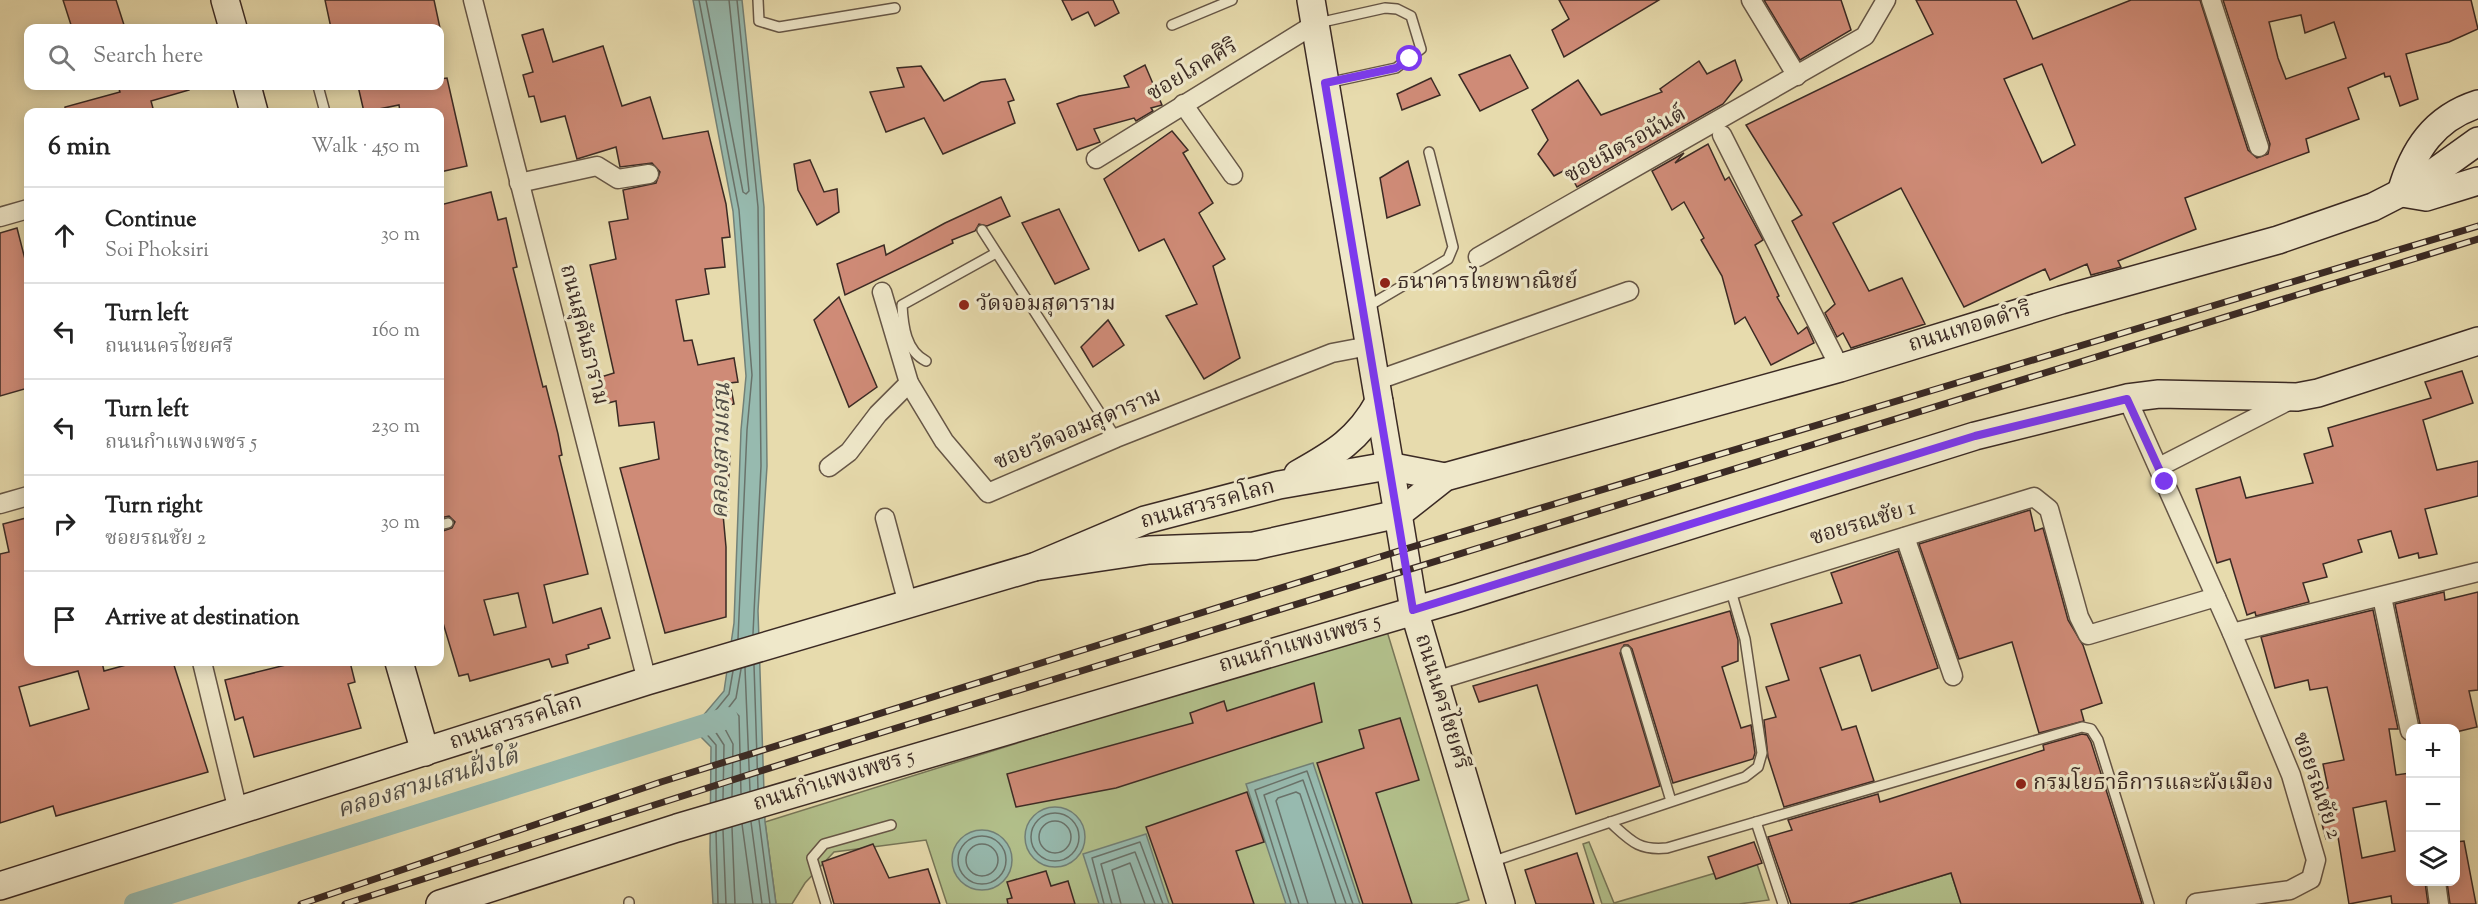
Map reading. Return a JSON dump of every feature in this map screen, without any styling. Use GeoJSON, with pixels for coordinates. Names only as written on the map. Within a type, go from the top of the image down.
{"type":"FeatureCollection","features":[{"type":"Feature","properties":{"kind":"street"},"geometry":{"type":"LineString","coordinates":[[225,0],[231,24]]}},
{"type":"Feature","properties":{"kind":"street","name":"ถนนสุคันธาราม"},"geometry":{"type":"LineString","coordinates":[[473,0],[519,183],[656,678]]}},
{"type":"Feature","properties":{"kind":"street"},"geometry":{"type":"LineString","coordinates":[[1751,0],[1797,76]]}},
{"type":"Feature","properties":{"kind":"street","name":"ซอยมิตรอนันต์"},"geometry":{"type":"LineString","coordinates":[[1478,257],[1865,36],[1886,0]]}},
{"type":"Feature","properties":{"kind":"street"},"geometry":{"type":"LineString","coordinates":[[2211,0],[2259,147]]}},
{"type":"Feature","properties":{"kind":"street","name":"ถนนนครไชยศรี"},"geometry":{"type":"LineString","coordinates":[[1313,12],[1413,610],[1499,904]]}},
{"type":"Feature","properties":{"kind":"street","name":"ซอยโภคศิริ"},"geometry":{"type":"LineString","coordinates":[[1096,159],[1183,104],[1313,12]]}},
{"type":"Feature","properties":{"kind":"street"},"geometry":{"type":"LineString","coordinates":[[248,90],[253,108]]}},
{"type":"Feature","properties":{"kind":"street"},"geometry":{"type":"LineString","coordinates":[[1183,104],[1233,175]]}},
{"type":"Feature","properties":{"kind":"street"},"geometry":{"type":"LineString","coordinates":[[2478,104],[2463,109],[2437,125],[2417,152],[2407,171],[2401,193],[2426,197],[2478,181]]}},
{"type":"Feature","properties":{"kind":"street"},"geometry":{"type":"LineString","coordinates":[[1722,135],[1840,368]]}},
{"type":"Feature","properties":{"kind":"street","name":"ถนนเทอดดำริ"},"geometry":{"type":"LineString","coordinates":[[1398,513],[1445,477],[1840,368],[2049,304],[2278,240],[2373,207],[2418,184],[2478,141]]}},
{"type":"Feature","properties":{"kind":"street"},"geometry":{"type":"LineString","coordinates":[[519,183],[597,165],[618,179],[649,174]]}},
{"type":"Feature","properties":{"kind":"street"},"geometry":{"type":"LineString","coordinates":[[0,217],[24,210]]}},
{"type":"Feature","properties":{"kind":"street"},"geometry":{"type":"LineString","coordinates":[[1279,485],[1331,456],[1352,439],[1367,424],[1377,391],[1629,291]]}},
{"type":"Feature","properties":{"kind":"street","name":"ซอยวัดจอมสุดาราม"},"geometry":{"type":"LineString","coordinates":[[882,292],[909,383],[944,441],[988,493],[1116,438],[1332,353],[1369,346]]}},
{"type":"Feature","properties":{"kind":"street","name":"ถนนกำแพงเพชร 5"},"geometry":{"type":"LineString","coordinates":[[440,904],[677,828],[1413,610],[1975,436],[2127,399],[2185,393],[2297,397],[2338,388],[2478,341]]}},
{"type":"Feature","properties":{"kind":"street"},"geometry":{"type":"LineString","coordinates":[[829,467],[849,452],[878,414],[909,383]]}},
{"type":"Feature","properties":{"kind":"street"},"geometry":{"type":"LineString","coordinates":[[2159,467],[2297,397]]}},
{"type":"Feature","properties":{"kind":"street","name":"ซอยรณชัย 2"},"geometry":{"type":"LineString","coordinates":[[2127,399],[2232,633],[2291,775],[2316,860],[2311,879],[2290,890],[2196,903]]}},
{"type":"Feature","properties":{"kind":"street","name":"ถนนเทอดดำริ"},"geometry":{"type":"LineString","coordinates":[[1388,466],[1445,477]]}},
{"type":"Feature","properties":{"kind":"street","name":"ถนนสวรรคโลก"},"geometry":{"type":"LineString","coordinates":[[0,886],[656,678],[1034,567],[1144,520],[1279,485],[1388,466]]}},
{"type":"Feature","properties":{"kind":"street"},"geometry":{"type":"LineString","coordinates":[[0,504],[24,497]]}},
{"type":"Feature","properties":{"kind":"street","name":"ซอยรณชัย 1"},"geometry":{"type":"LineString","coordinates":[[1434,681],[2034,497],[2049,509],[2079,617],[2088,635],[2216,597]]}},
{"type":"Feature","properties":{"kind":"street","name":"ถนนสวรรคโลก"},"geometry":{"type":"LineString","coordinates":[[1034,567],[1149,550],[1254,546],[1398,513]]}},
{"type":"Feature","properties":{"kind":"street"},"geometry":{"type":"LineString","coordinates":[[885,518],[908,604]]}},
{"type":"Feature","properties":{"kind":"street"},"geometry":{"type":"LineString","coordinates":[[1905,537],[1953,676]]}},
{"type":"Feature","properties":{"kind":"street"},"geometry":{"type":"LineString","coordinates":[[2232,633],[2478,572]]}},
{"type":"Feature","properties":{"kind":"street"},"geometry":{"type":"LineString","coordinates":[[2382,597],[2409,724]]}},
{"type":"Feature","properties":{"kind":"street"},"geometry":{"type":"LineString","coordinates":[[203,666],[238,811]]}},
{"type":"Feature","properties":{"kind":"street"},"geometry":{"type":"LineString","coordinates":[[400,666],[425,752]]}},
{"type":"Feature","properties":{"kind":"street"},"geometry":{"type":"LineString","coordinates":[[2437,886],[2439,904]]}},
{"type":"Feature","properties":{"kind":"lane"},"geometry":{"type":"LineString","coordinates":[[758,0],[759,21],[779,27],[895,8]]}},
{"type":"Feature","properties":{"kind":"lane"},"geometry":{"type":"LineString","coordinates":[[1172,26],[1232,0]]}},
{"type":"Feature","properties":{"kind":"lane"},"geometry":{"type":"LineString","coordinates":[[1313,12],[1397,9],[1411,16],[1421,48],[1396,68],[1325,83]]}},
{"type":"Feature","properties":{"kind":"lane"},"geometry":{"type":"LineString","coordinates":[[319,90],[324,108]]}},
{"type":"Feature","properties":{"kind":"lane"},"geometry":{"type":"LineString","coordinates":[[1362,309],[1448,259],[1453,247],[1429,152]]}},
{"type":"Feature","properties":{"kind":"lane"},"geometry":{"type":"LineString","coordinates":[[982,230],[1116,438]]}},
{"type":"Feature","properties":{"kind":"lane"},"geometry":{"type":"LineString","coordinates":[[926,361],[919,358],[903,331],[902,305],[996,253]]}},
{"type":"Feature","properties":{"kind":"lane"},"geometry":{"type":"LineString","coordinates":[[1488,862],[1745,777],[1758,767],[1762,753],[1745,639],[1731,591]]}},
{"type":"Feature","properties":{"kind":"lane"},"geometry":{"type":"LineString","coordinates":[[1626,651],[1671,801]]}},
{"type":"Feature","properties":{"kind":"lane"},"geometry":{"type":"LineString","coordinates":[[1610,822],[1635,844],[1649,850],[1666,848],[2082,727],[2091,729],[2098,740],[2149,904]]}},
{"type":"Feature","properties":{"kind":"lane"},"geometry":{"type":"LineString","coordinates":[[1756,822],[1783,904]]}},
{"type":"Feature","properties":{"kind":"lane"},"geometry":{"type":"LineString","coordinates":[[826,904],[812,858],[824,844],[891,825]]}},
{"type":"Feature","properties":{"kind":"green space"},"geometry":{"type":"Polygon","coordinates":[[[1386,628],[1469,900],[1455,904],[947,904],[926,840],[834,852],[805,883],[792,904],[776,904],[765,822],[1386,628]]]}},
{"type":"Feature","properties":{"kind":"green space"},"geometry":{"type":"Polygon","coordinates":[[[1589,842],[1614,903],[1756,861],[1769,900],[1739,904],[1602,904],[1583,844],[1589,842]]]}},
{"type":"Feature","properties":{"kind":"green space"},"geometry":{"type":"Polygon","coordinates":[[[1951,873],[1961,904],[1849,904],[1951,873]]]}},
{"type":"Feature","properties":{"kind":"water"},"geometry":{"type":"Polygon","coordinates":[[[693,0],[742,0],[764,207],[767,466],[758,611],[765,822],[776,904],[713,904],[710,852],[711,747],[698,734],[701,718],[724,691],[734,623],[741,430],[746,376],[733,211],[693,0]]]}},
{"type":"Feature","properties":{"kind":"water"},"geometry":{"type":"Polygon","coordinates":[[[1313,763],[1360,904],[1286,904],[1246,784],[1313,763]]]}},
{"type":"Feature","properties":{"kind":"water"},"geometry":{"type":"Polygon","coordinates":[[[1055,807],[1072,812],[1080,820],[1085,837],[1080,854],[1072,862],[1055,867],[1038,862],[1030,854],[1025,837],[1030,820],[1038,812],[1055,807]]]}},
{"type":"Feature","properties":{"kind":"water"},"geometry":{"type":"Polygon","coordinates":[[[982,830],[999,835],[1007,843],[1012,860],[1007,877],[999,885],[982,890],[965,885],[957,877],[952,860],[957,843],[965,835],[982,830]]]}},
{"type":"Feature","properties":{"kind":"water"},"geometry":{"type":"Polygon","coordinates":[[[1146,834],[1169,904],[1099,904],[1083,854],[1146,834]]]}},
{"type":"Feature","properties":{"kind":"building"},"geometry":{"type":"Polygon","coordinates":[[[63,0],[116,0],[124,24],[71,24],[63,0]]]}},
{"type":"Feature","properties":{"kind":"building"},"geometry":{"type":"Polygon","coordinates":[[[325,0],[434,0],[439,24],[330,24],[325,0]]]}},
{"type":"Feature","properties":{"kind":"building"},"geometry":{"type":"Polygon","coordinates":[[[1062,0],[1113,0],[1119,13],[1095,26],[1088,12],[1072,20],[1062,0]]]}},
{"type":"Feature","properties":{"kind":"building"},"geometry":{"type":"Polygon","coordinates":[[[1559,0],[1659,0],[1564,57],[1552,30],[1569,19],[1559,0]]]}},
{"type":"Feature","properties":{"kind":"building"},"geometry":{"type":"Polygon","coordinates":[[[1764,0],[1841,0],[1851,30],[1800,60],[1764,0]]]}},
{"type":"Feature","properties":{"kind":"building"},"geometry":{"type":"Polygon","coordinates":[[[1916,0],[2016,0],[2033,39],[2131,0],[2200,0],[2248,150],[2257,158],[2268,154],[2270,144],[2223,0],[2471,0],[2478,29],[2449,42],[2406,54],[2418,99],[2400,106],[2390,76],[2385,77],[2384,73],[2348,88],[2359,119],[2306,139],[2309,152],[2185,198],[2196,229],[2118,261],[2121,267],[2091,275],[2087,264],[2050,280],[2045,269],[1964,307],[1901,188],[1833,223],[1869,291],[1902,278],[1925,324],[1851,348],[1843,333],[1837,337],[1825,313],[1835,304],[1792,221],[1802,215],[1746,125],[1933,34],[1916,0]],[[2301,15],[2269,22],[2286,79],[2346,58],[2334,22],[2305,33],[2301,15]],[[2042,64],[2004,79],[2042,163],[2075,145],[2042,64]]]}},
{"type":"Feature","properties":{"kind":"building"},"geometry":{"type":"Polygon","coordinates":[[[543,29],[553,62],[603,46],[622,106],[650,97],[663,139],[708,131],[726,204],[730,237],[722,238],[725,267],[705,269],[709,294],[676,300],[684,341],[692,340],[698,365],[734,358],[738,382],[730,383],[734,404],[714,408],[718,456],[730,455],[727,514],[723,514],[726,547],[726,617],[665,633],[620,468],[659,459],[654,422],[619,426],[616,401],[608,403],[601,377],[614,373],[590,265],[616,259],[609,222],[628,219],[623,190],[656,183],[660,172],[652,163],[620,167],[616,147],[577,159],[565,116],[541,122],[534,96],[529,97],[523,75],[533,72],[522,35],[543,29]]]}},
{"type":"Feature","properties":{"kind":"building"},"geometry":{"type":"Polygon","coordinates":[[[1510,55],[1528,88],[1480,111],[1459,75],[1510,55]]]}},
{"type":"Feature","properties":{"kind":"building"},"geometry":{"type":"Polygon","coordinates":[[[1735,60],[1742,80],[1723,104],[1577,187],[1567,169],[1554,176],[1538,154],[1548,140],[1532,110],[1578,80],[1601,115],[1662,92],[1660,89],[1699,61],[1707,74],[1735,60]]]}},
{"type":"Feature","properties":{"kind":"building"},"geometry":{"type":"Polygon","coordinates":[[[1145,65],[1162,105],[1151,108],[1153,111],[1136,121],[1134,118],[1094,129],[1100,142],[1077,150],[1057,104],[1079,96],[1129,87],[1124,76],[1145,65]]]}},
{"type":"Feature","properties":{"kind":"building"},"geometry":{"type":"Polygon","coordinates":[[[921,66],[944,101],[981,82],[1005,79],[1014,100],[1008,102],[1015,123],[943,154],[924,118],[886,132],[870,92],[904,87],[897,68],[921,66]]]}},
{"type":"Feature","properties":{"kind":"building"},"geometry":{"type":"Polygon","coordinates":[[[444,78],[447,78],[467,166],[444,171],[444,108],[399,108],[399,105],[363,108],[359,90],[444,90],[444,78]]]}},
{"type":"Feature","properties":{"kind":"building"},"geometry":{"type":"Polygon","coordinates":[[[1431,78],[1440,95],[1402,110],[1397,94],[1431,78]]]}},
{"type":"Feature","properties":{"kind":"building"},"geometry":{"type":"Polygon","coordinates":[[[119,90],[189,90],[151,101],[153,108],[65,108],[120,92],[119,90]]]}},
{"type":"Feature","properties":{"kind":"building"},"geometry":{"type":"Polygon","coordinates":[[[1172,131],[1188,150],[1183,153],[1213,203],[1199,213],[1225,259],[1213,266],[1240,358],[1204,379],[1166,316],[1197,304],[1164,239],[1139,251],[1104,179],[1172,131]]]}},
{"type":"Feature","properties":{"kind":"building"},"geometry":{"type":"Polygon","coordinates":[[[1708,144],[1725,180],[1729,177],[1763,240],[1755,245],[1779,296],[1777,297],[1798,334],[1807,327],[1814,343],[1771,365],[1745,317],[1735,324],[1722,276],[1701,240],[1704,238],[1684,202],[1672,210],[1652,171],[1684,153],[1675,163],[1708,144]]]}},
{"type":"Feature","properties":{"kind":"building"},"geometry":{"type":"Polygon","coordinates":[[[810,160],[824,192],[837,189],[839,212],[817,225],[798,190],[794,164],[810,160]]]}},
{"type":"Feature","properties":{"kind":"building"},"geometry":{"type":"Polygon","coordinates":[[[1408,161],[1420,205],[1387,218],[1380,178],[1408,161]]]}},
{"type":"Feature","properties":{"kind":"building"},"geometry":{"type":"Polygon","coordinates":[[[491,192],[498,220],[506,218],[517,267],[513,268],[543,387],[546,386],[558,434],[562,455],[559,456],[588,574],[544,585],[553,623],[601,608],[610,638],[566,655],[568,663],[552,667],[549,659],[470,681],[468,674],[459,676],[444,626],[444,531],[452,528],[455,522],[449,516],[444,517],[444,204],[491,192]],[[518,593],[484,600],[494,635],[526,627],[518,593]]]}},
{"type":"Feature","properties":{"kind":"building"},"geometry":{"type":"Polygon","coordinates":[[[1001,197],[1010,216],[987,226],[979,224],[975,231],[952,240],[953,243],[845,295],[837,264],[884,245],[886,255],[945,223],[1001,197]]]}},
{"type":"Feature","properties":{"kind":"building"},"geometry":{"type":"Polygon","coordinates":[[[1059,209],[1089,269],[1055,284],[1022,223],[1059,209]]]}},
{"type":"Feature","properties":{"kind":"building"},"geometry":{"type":"Polygon","coordinates":[[[17,228],[24,255],[24,389],[0,396],[0,233],[17,228]]]}},
{"type":"Feature","properties":{"kind":"building"},"geometry":{"type":"Polygon","coordinates":[[[839,297],[877,387],[849,407],[814,320],[839,297]]]}},
{"type":"Feature","properties":{"kind":"building"},"geometry":{"type":"Polygon","coordinates":[[[1108,320],[1124,345],[1093,367],[1081,347],[1108,320]]]}},
{"type":"Feature","properties":{"kind":"building"},"geometry":{"type":"Polygon","coordinates":[[[2462,371],[2473,403],[2423,420],[2437,470],[2478,461],[2478,496],[2425,509],[2437,554],[2419,558],[2418,553],[2399,558],[2391,531],[2358,540],[2362,552],[2323,564],[2327,577],[2303,583],[2309,602],[2256,616],[2255,612],[2247,615],[2230,559],[2217,563],[2196,489],[2240,477],[2246,498],[2313,483],[2304,454],[2333,446],[2328,428],[2431,398],[2425,382],[2462,371]]]}},
{"type":"Feature","properties":{"kind":"building"},"geometry":{"type":"Polygon","coordinates":[[[2030,510],[2035,531],[2043,528],[2068,620],[2083,645],[2102,703],[2081,710],[2084,721],[2039,733],[2012,642],[1959,659],[1919,544],[2030,510]]]}},
{"type":"Feature","properties":{"kind":"building"},"geometry":{"type":"Polygon","coordinates":[[[24,519],[24,666],[103,666],[104,671],[122,666],[174,666],[208,772],[56,816],[53,806],[0,823],[0,554],[9,552],[3,524],[24,519]],[[78,671],[19,687],[30,726],[89,709],[78,671]]]}},
{"type":"Feature","properties":{"kind":"building"},"geometry":{"type":"Polygon","coordinates":[[[1898,551],[1938,668],[1872,691],[1860,655],[1820,668],[1842,730],[1856,726],[1874,781],[1784,807],[1768,757],[1764,720],[1776,717],[1766,687],[1789,680],[1771,624],[1842,603],[1831,573],[1898,551]]]}},
{"type":"Feature","properties":{"kind":"building"},"geometry":{"type":"Polygon","coordinates":[[[2444,592],[2445,600],[2478,592],[2478,690],[2469,691],[2477,727],[2460,731],[2460,724],[2420,724],[2395,604],[2444,592]]]}},
{"type":"Feature","properties":{"kind":"building"},"geometry":{"type":"Polygon","coordinates":[[[2373,610],[2398,729],[2389,729],[2396,775],[2406,774],[2406,886],[2426,886],[2428,904],[2392,904],[2391,896],[2349,904],[2338,837],[2326,839],[2313,791],[2328,788],[2323,764],[2344,760],[2327,687],[2310,690],[2308,680],[2275,688],[2261,637],[2373,610]],[[2386,801],[2353,808],[2362,858],[2395,851],[2386,801]]]}},
{"type":"Feature","properties":{"kind":"building"},"geometry":{"type":"Polygon","coordinates":[[[1730,611],[1738,640],[1738,661],[1722,667],[1741,728],[1751,725],[1755,753],[1753,759],[1673,783],[1632,649],[1624,645],[1620,653],[1660,786],[1576,814],[1537,685],[1479,702],[1473,686],[1730,611]]]}},
{"type":"Feature","properties":{"kind":"building"},"geometry":{"type":"Polygon","coordinates":[[[282,666],[351,666],[355,682],[348,684],[361,728],[254,757],[243,717],[235,720],[225,680],[282,666]]]}},
{"type":"Feature","properties":{"kind":"building"},"geometry":{"type":"Polygon","coordinates":[[[1314,683],[1322,722],[1116,788],[1016,807],[1007,774],[1193,723],[1190,713],[1224,701],[1227,711],[1314,683]]]}},
{"type":"Feature","properties":{"kind":"building"},"geometry":{"type":"Polygon","coordinates":[[[1400,718],[1419,780],[1376,793],[1412,904],[1363,904],[1317,763],[1364,748],[1359,730],[1400,718]]]}},
{"type":"Feature","properties":{"kind":"building","name":"กรมโยธาธิการและผังเมือง"},"geometry":{"type":"Polygon","coordinates":[[[2082,734],[2087,735],[2091,742],[2142,904],[1961,904],[1951,873],[1849,904],[1791,904],[1768,837],[1792,830],[1788,820],[1878,794],[1880,802],[2044,750],[2043,745],[2082,734]]]}},
{"type":"Feature","properties":{"kind":"building"},"geometry":{"type":"Polygon","coordinates":[[[1247,792],[1264,842],[1236,851],[1254,904],[1173,904],[1146,827],[1247,792]]]}},
{"type":"Feature","properties":{"kind":"building"},"geometry":{"type":"Polygon","coordinates":[[[2464,841],[2476,904],[2450,904],[2448,886],[2460,886],[2460,842],[2464,841]]]}},
{"type":"Feature","properties":{"kind":"building"},"geometry":{"type":"Polygon","coordinates":[[[1754,842],[1762,863],[1716,879],[1708,857],[1754,842]]]}},
{"type":"Feature","properties":{"kind":"building"},"geometry":{"type":"Polygon","coordinates":[[[873,844],[889,878],[928,869],[940,904],[834,904],[822,862],[873,844]]]}},
{"type":"Feature","properties":{"kind":"building"},"geometry":{"type":"Polygon","coordinates":[[[1577,853],[1594,904],[1536,904],[1525,870],[1577,853]]]}},
{"type":"Feature","properties":{"kind":"building"},"geometry":{"type":"Polygon","coordinates":[[[1046,871],[1051,886],[1068,881],[1075,904],[1008,904],[1007,899],[1012,898],[1007,882],[1046,871]]]}},
{"type":"Feature","properties":{"kind":"waterway","name":"คลองสามเสนฝั่งใต้"},"geometry":{"type":"LineString","coordinates":[[135,904],[727,718]]}},
{"type":"Feature","properties":{"kind":"railway"},"geometry":{"type":"LineString","coordinates":[[301,904],[661,782],[1402,550],[2478,226]]}},
{"type":"Feature","properties":{"kind":"railway"},"geometry":{"type":"LineString","coordinates":[[345,904],[848,743],[2478,239]]}},
{"type":"Feature","properties":{"kind":"place","name":"ธนาคารไทยพาณิชย์"},"geometry":{"type":"Point","coordinates":[1385,283]}},
{"type":"Feature","properties":{"kind":"place","name":"วัดจอมสุดาราม"},"geometry":{"type":"Point","coordinates":[964,305]}},
{"type":"Feature","properties":{"kind":"place","name":"กรมโยธาธิการและผังเมือง"},"geometry":{"type":"Point","coordinates":[2021,784]}},
{"type":"Feature","properties":{"kind":"route"},"geometry":{"type":"LineString","coordinates":[[1410,59],[1396,68],[1325,83],[1413,610],[1458,598],[1975,436],[2127,399],[2165,482]]}},
{"type":"Feature","properties":{"kind":"water label","name":"คลองสามเสน"},"geometry":{"type":"Point","coordinates":[722,451]}}]}
